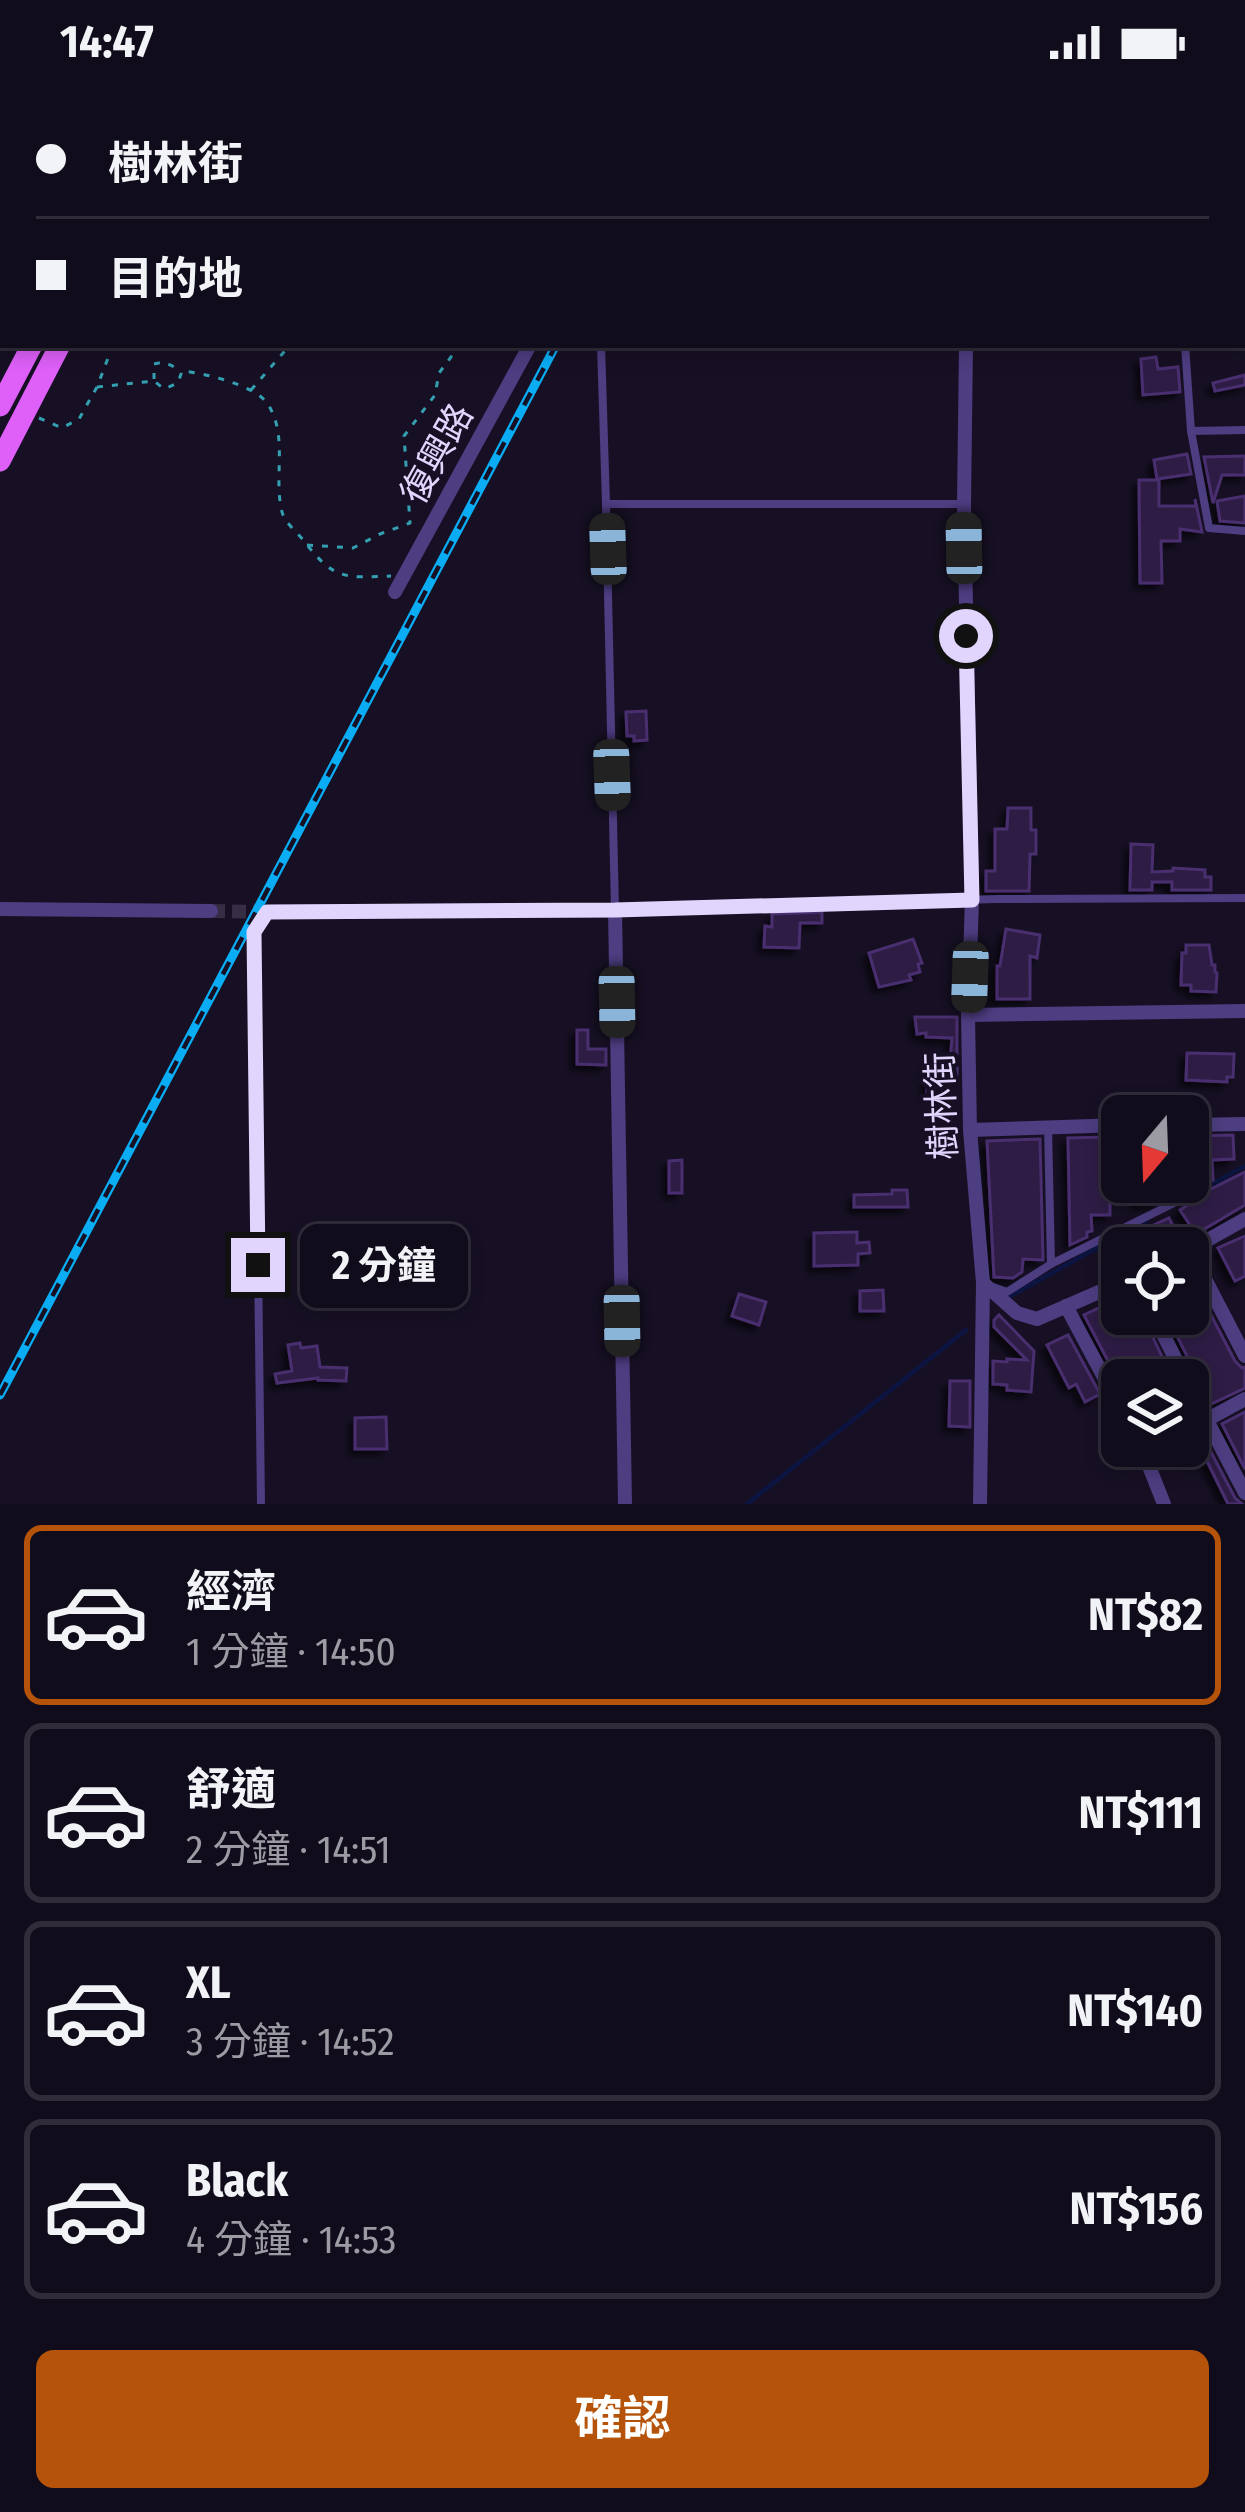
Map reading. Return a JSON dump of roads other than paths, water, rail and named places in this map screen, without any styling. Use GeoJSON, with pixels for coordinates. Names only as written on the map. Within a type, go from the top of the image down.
{"type":"FeatureCollection","features":[{"type":"Feature","properties":{"kind":"main road"},"geometry":{"type":"LineString","coordinates":[[0,406],[30,348]]}},
{"type":"Feature","properties":{"kind":"main road"},"geometry":{"type":"LineString","coordinates":[[0,461],[59,348]]}},
{"type":"Feature","properties":{"kind":"street","name":"復興路"},"geometry":{"type":"LineString","coordinates":[[395,592],[528,348]]}},
{"type":"Feature","properties":{"kind":"street","name":"樹林街"},"geometry":{"type":"LineString","coordinates":[[966,348],[964,504],[972,900],[968,1015],[970,1130],[983,1283],[980,1504]]}},
{"type":"Feature","properties":{"kind":"street"},"geometry":{"type":"LineString","coordinates":[[0,909],[211,910]]}},
{"type":"Feature","properties":{"kind":"street"},"geometry":{"type":"LineString","coordinates":[[267,912],[615,910],[625,1504]]}},
{"type":"Feature","properties":{"kind":"street"},"geometry":{"type":"LineString","coordinates":[[968,1015],[1245,1011]]}},
{"type":"Feature","properties":{"kind":"street"},"geometry":{"type":"LineString","coordinates":[[1209,1125],[1245,1124]]}},
{"type":"Feature","properties":{"kind":"street"},"geometry":{"type":"LineString","coordinates":[[970,1130],[1101,1125]]}},
{"type":"Feature","properties":{"kind":"street"},"geometry":{"type":"LineString","coordinates":[[1209,1240],[1245,1219]]}},
{"type":"Feature","properties":{"kind":"street"},"geometry":{"type":"LineString","coordinates":[[983,1283],[1017,1312],[1037,1319],[1101,1291]]}},
{"type":"Feature","properties":{"kind":"street"},"geometry":{"type":"LineString","coordinates":[[1209,1288],[1245,1356]]}},
{"type":"Feature","properties":{"kind":"street"},"geometry":{"type":"LineString","coordinates":[[1066,1306],[1101,1372]]}},
{"type":"Feature","properties":{"kind":"street"},"geometry":{"type":"LineString","coordinates":[[1209,1419],[1245,1399]]}},
{"type":"Feature","properties":{"kind":"street"},"geometry":{"type":"LineString","coordinates":[[1209,1424],[1245,1493]]}},
{"type":"Feature","properties":{"kind":"street"},"geometry":{"type":"LineString","coordinates":[[1153,1467],[1164,1504]]}},
{"type":"Feature","properties":{"kind":"lane"},"geometry":{"type":"LineString","coordinates":[[601,348],[615,910],[1245,898]]}},
{"type":"Feature","properties":{"kind":"lane"},"geometry":{"type":"LineString","coordinates":[[1185,348],[1199,486],[1209,528],[1245,531]]}},
{"type":"Feature","properties":{"kind":"lane"},"geometry":{"type":"LineString","coordinates":[[1192,431],[1245,430]]}},
{"type":"Feature","properties":{"kind":"lane"},"geometry":{"type":"LineString","coordinates":[[606,504],[964,504]]}},
{"type":"Feature","properties":{"kind":"lane"},"geometry":{"type":"LineString","coordinates":[[261,1504],[254,932],[267,912]]}},
{"type":"Feature","properties":{"kind":"lane"},"geometry":{"type":"LineString","coordinates":[[1048,1126],[1051,1264]]}},
{"type":"Feature","properties":{"kind":"lane"},"geometry":{"type":"LineString","coordinates":[[983,1283],[1007,1292],[1051,1264],[1174,1203]]}},
{"type":"Feature","properties":{"kind":"waterway"},"geometry":{"type":"LineString","coordinates":[[1209,1186],[1245,1166]]}},
{"type":"Feature","properties":{"kind":"waterway"},"geometry":{"type":"LineString","coordinates":[[1005,1299],[1147,1220]]}},
{"type":"Feature","properties":{"kind":"waterway"},"geometry":{"type":"LineString","coordinates":[[747,1504],[966,1330]]}},
{"type":"Feature","properties":{"kind":"tunnel"},"geometry":{"type":"LineString","coordinates":[[211,911],[267,912]]}},
{"type":"Feature","properties":{"kind":"railway"},"geometry":{"type":"LineString","coordinates":[[0,1395],[554,348]]}}]}
